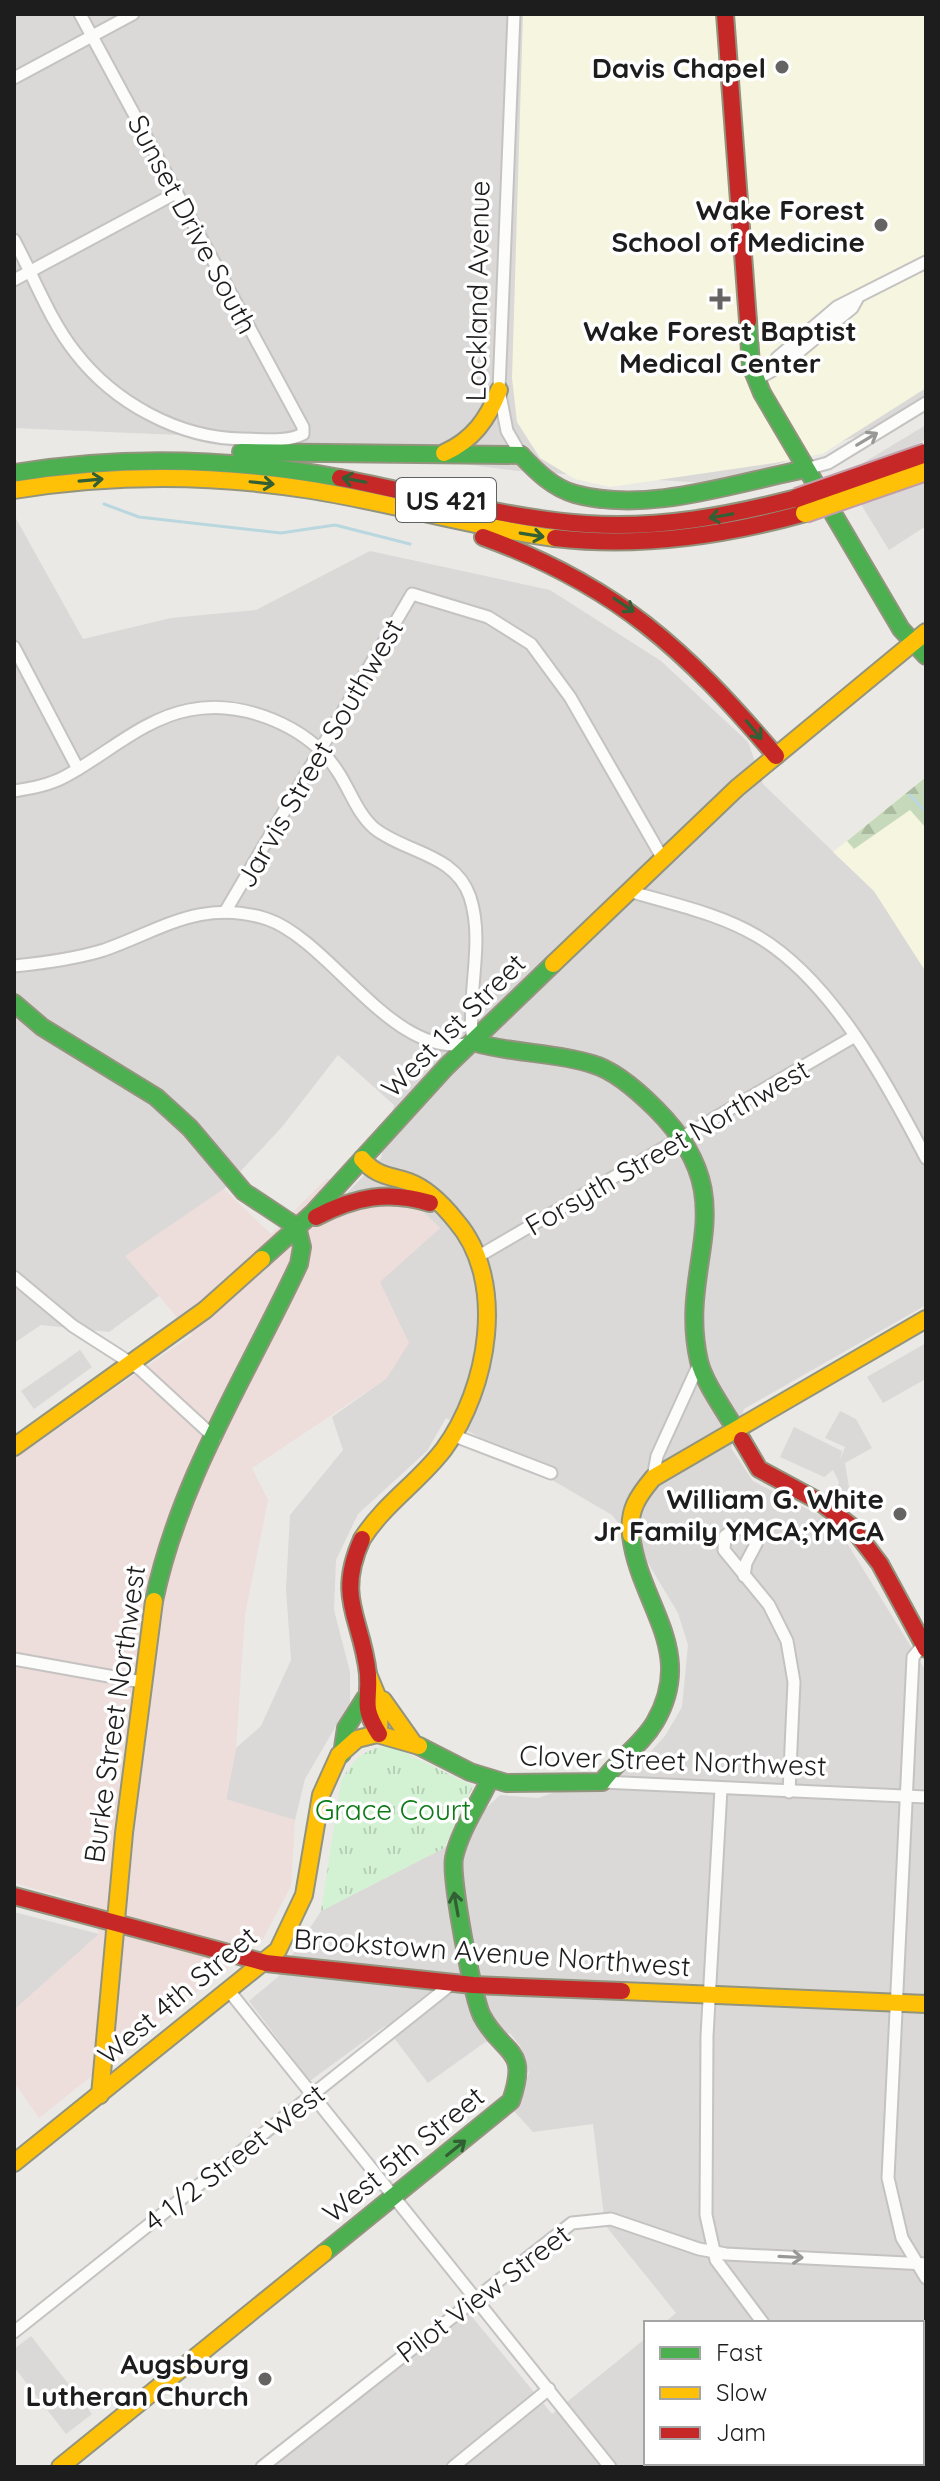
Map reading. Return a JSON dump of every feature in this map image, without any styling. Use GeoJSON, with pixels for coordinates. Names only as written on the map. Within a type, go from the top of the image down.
{"type":"FeatureCollection","features":[{"type":"Feature","properties":{"kind":"main road"},"geometry":{"type":"LineString","coordinates":[[725,14],[746,338],[755,380],[806,469],[922,645]]}},
{"type":"Feature","properties":{"kind":"main road"},"geometry":{"type":"LineString","coordinates":[[438,454],[456,448],[479,430],[490,415],[499,390]]}},
{"type":"Feature","properties":{"kind":"main road"},"geometry":{"type":"LineString","coordinates":[[95,462],[120,451],[146,450],[521,455]]}},
{"type":"Feature","properties":{"kind":"main road","name":"US 421"},"geometry":{"type":"LineString","coordinates":[[14,473],[95,462],[184,460],[274,467],[516,515],[592,524],[710,518],[801,506],[926,453]]}},
{"type":"Feature","properties":{"kind":"main road","name":"Lockland Avenue"},"geometry":{"type":"LineString","coordinates":[[521,455],[540,475],[564,489],[609,499],[659,496],[806,469]]}},
{"type":"Feature","properties":{"kind":"main road","name":"US 421"},"geometry":{"type":"LineString","coordinates":[[14,490],[96,479],[199,478],[272,484],[528,534],[620,542],[712,535],[926,471]]}},
{"type":"Feature","properties":{"kind":"main road"},"geometry":{"type":"LineString","coordinates":[[401,508],[417,520],[524,551],[615,599],[694,662],[776,756]]}},
{"type":"Feature","properties":{"kind":"main road","name":"West 1st Street"},"geometry":{"type":"LineString","coordinates":[[14,1447],[193,1321],[297,1227],[473,1042],[663,859],[776,756],[922,645]]}},
{"type":"Feature","properties":{"kind":"main road"},"geometry":{"type":"LineString","coordinates":[[14,1003],[42,1027],[156,1097],[190,1128],[244,1192],[297,1227],[341,1203],[370,1194],[400,1194],[440,1207]]}},
{"type":"Feature","properties":{"kind":"main road"},"geometry":{"type":"LineString","coordinates":[[473,1042],[507,1052],[594,1064],[665,1114],[683,1138],[698,1170],[707,1207],[694,1329],[699,1364],[759,1469],[820,1502],[851,1526],[880,1564],[925,1647]]}},
{"type":"Feature","properties":{"kind":"main road"},"geometry":{"type":"LineString","coordinates":[[342,1754],[357,1741],[379,1734],[371,1722],[372,1696],[349,1596],[358,1547],[378,1512],[428,1469],[455,1436],[474,1397],[483,1352],[485,1299],[479,1256],[457,1222],[418,1187],[377,1177],[362,1159]]}},
{"type":"Feature","properties":{"kind":"main road","name":"Burke Street Northwest"},"geometry":{"type":"LineString","coordinates":[[100,2095],[142,1682],[163,1562],[184,1503],[299,1264],[302,1247],[297,1227]]}},
{"type":"Feature","properties":{"kind":"main road"},"geometry":{"type":"LineString","coordinates":[[602,1782],[655,1724],[671,1676],[670,1646],[665,1627],[631,1547],[635,1502],[653,1478],[926,1319]]}},
{"type":"Feature","properties":{"kind":"main road"},"geometry":{"type":"LineString","coordinates":[[372,1696],[412,1741]]}},
{"type":"Feature","properties":{"kind":"main road","name":"West 4th Street"},"geometry":{"type":"LineString","coordinates":[[14,2163],[233,1990],[278,1950],[302,1905],[323,1788],[342,1754],[346,1728],[372,1696]]}},
{"type":"Feature","properties":{"kind":"main road","name":"Clover Street Northwest"},"geometry":{"type":"LineString","coordinates":[[379,1734],[412,1741],[490,1779],[535,1786],[602,1782]]}},
{"type":"Feature","properties":{"kind":"main road","name":"West 5th Street"},"geometry":{"type":"LineString","coordinates":[[60,2467],[500,2113],[517,2090],[518,2061],[481,2015],[453,1886],[454,1857],[490,1779]]}},
{"type":"Feature","properties":{"kind":"main road","name":"Brookstown Avenue Northwest"},"geometry":{"type":"LineString","coordinates":[[14,1896],[266,1963],[473,1985],[926,2004]]}},
{"type":"Feature","properties":{"kind":"main road"},"geometry":{"type":"LineString","coordinates":[[229,1952],[237,1972],[233,1990]]}},
{"type":"Feature","properties":{"kind":"street","name":"Sunset Drive South"},"geometry":{"type":"LineString","coordinates":[[31,271],[75,353],[99,380],[156,419],[199,435],[224,439],[272,439],[303,434],[303,427],[80,14]]}},
{"type":"Feature","properties":{"kind":"street"},"geometry":{"type":"LineString","coordinates":[[14,78],[133,14]]}},
{"type":"Feature","properties":{"kind":"street","name":"Lockland Avenue"},"geometry":{"type":"LineString","coordinates":[[514,14],[499,390],[507,431],[521,455]]}},
{"type":"Feature","properties":{"kind":"street"},"geometry":{"type":"LineString","coordinates":[[14,280],[176,193]]}},
{"type":"Feature","properties":{"kind":"street"},"geometry":{"type":"LineString","coordinates":[[14,240],[31,271]]}},
{"type":"Feature","properties":{"kind":"street"},"geometry":{"type":"LineString","coordinates":[[755,380],[775,368],[777,358],[837,307],[926,262]]}},
{"type":"Feature","properties":{"kind":"street"},"geometry":{"type":"LineString","coordinates":[[806,469],[828,463],[926,403]]}},
{"type":"Feature","properties":{"kind":"street","name":"Jarvis Street Southwest"},"geometry":{"type":"LineString","coordinates":[[225,912],[412,594],[488,617],[531,644],[570,697],[663,859]]}},
{"type":"Feature","properties":{"kind":"street"},"geometry":{"type":"LineString","coordinates":[[14,647],[78,769]]}},
{"type":"Feature","properties":{"kind":"street"},"geometry":{"type":"LineString","coordinates":[[14,791],[47,784],[78,769],[155,722],[185,710],[210,706],[255,714],[286,727],[321,749],[375,829],[432,856],[462,881],[475,918],[469,1016],[473,1042],[449,1047],[424,1037],[385,1016],[314,948],[291,931],[267,919],[225,912],[173,920],[105,949],[73,958],[14,966]]}},
{"type":"Feature","properties":{"kind":"street"},"geometry":{"type":"LineString","coordinates":[[629,891],[730,922],[780,951],[855,1036],[926,1158]]}},
{"type":"Feature","properties":{"kind":"street","name":"Forsyth Street Northwest"},"geometry":{"type":"LineString","coordinates":[[479,1256],[855,1036]]}},
{"type":"Feature","properties":{"kind":"street"},"geometry":{"type":"LineString","coordinates":[[14,1277],[73,1326],[134,1364],[215,1438]]}},
{"type":"Feature","properties":{"kind":"street"},"geometry":{"type":"LineString","coordinates":[[653,1478],[657,1456],[699,1364]]}},
{"type":"Feature","properties":{"kind":"street"},"geometry":{"type":"LineString","coordinates":[[455,1436],[551,1473]]}},
{"type":"Feature","properties":{"kind":"street"},"geometry":{"type":"LineString","coordinates":[[744,1576],[781,1622],[793,1663],[789,1792]]}},
{"type":"Feature","properties":{"kind":"street"},"geometry":{"type":"LineString","coordinates":[[925,1647],[913,1657],[888,2178],[902,2238],[922,2264],[926,2278]]}},
{"type":"Feature","properties":{"kind":"street"},"geometry":{"type":"LineString","coordinates":[[14,1659],[142,1682]]}},
{"type":"Feature","properties":{"kind":"street","name":"Clover Street Northwest"},"geometry":{"type":"LineString","coordinates":[[602,1782],[926,1797]]}},
{"type":"Feature","properties":{"kind":"street"},"geometry":{"type":"LineString","coordinates":[[721,1789],[707,2036],[706,2215],[713,2252],[726,2278],[761,2321]]}},
{"type":"Feature","properties":{"kind":"street","name":"4 1/2 Street West"},"geometry":{"type":"LineString","coordinates":[[14,2332],[454,1982]]}},
{"type":"Feature","properties":{"kind":"street"},"geometry":{"type":"LineString","coordinates":[[233,1990],[610,2467]]}},
{"type":"Feature","properties":{"kind":"street","name":"Pilot View Street"},"geometry":{"type":"LineString","coordinates":[[262,2467],[562,2230],[583,2220],[611,2219],[713,2252],[922,2264]]}},
{"type":"Feature","properties":{"kind":"street"},"geometry":{"type":"LineString","coordinates":[[453,2467],[549,2389]]}},
{"type":"Feature","properties":{"kind":"street"},"geometry":{"type":"LineString","coordinates":[[924,2467],[926,2457]]}},
{"type":"Feature","properties":{"kind":"shaded area"},"geometry":{"type":"Polygon","coordinates":[[[14,14],[926,14],[926,412],[721,484],[518,471],[272,439],[14,428],[14,14]]]}},
{"type":"Feature","properties":{"kind":"shaded area","name":"Wake Forest Baptist Medical Center"},"geometry":{"type":"Polygon","coordinates":[[[523,14],[926,14],[926,388],[822,454],[774,463],[610,487],[575,479],[540,458],[517,422],[512,378],[523,14]]]}},
{"type":"Feature","properties":{"kind":"shaded area"},"geometry":{"type":"Polygon","coordinates":[[[926,425],[926,439],[907,450],[926,464],[926,526],[889,550],[843,475],[926,425]]]}},
{"type":"Feature","properties":{"kind":"shaded area"},"geometry":{"type":"Polygon","coordinates":[[[14,515],[83,639],[171,618],[256,610],[370,551],[550,590],[661,661],[748,742],[763,784],[874,891],[926,972],[926,1305],[744,1409],[731,1448],[753,1481],[821,1516],[842,1535],[926,1671],[926,2467],[271,2467],[468,2312],[552,2414],[644,2340],[644,2465],[924,2465],[924,2321],[666,2321],[676,2313],[605,2225],[593,2124],[533,2132],[513,2110],[529,2073],[520,2046],[510,2033],[484,2043],[428,2083],[385,2026],[310,2081],[249,2001],[278,1977],[321,1911],[444,1848],[500,1795],[538,1798],[641,1762],[665,1736],[682,1707],[688,1645],[678,1613],[642,1553],[612,1515],[446,1418],[427,1451],[358,1514],[336,1560],[334,1610],[350,1672],[350,1702],[305,1779],[295,1820],[226,1800],[236,1748],[261,1726],[291,1660],[286,1589],[290,1515],[343,1450],[332,1417],[387,1378],[379,1282],[440,1228],[421,1210],[388,1204],[360,1209],[347,1193],[381,1158],[394,1105],[338,1055],[282,1127],[224,1189],[126,1256],[160,1295],[109,1332],[41,1325],[14,1343],[14,515]]]}},
{"type":"Feature","properties":{"kind":"shaded area"},"geometry":{"type":"Polygon","coordinates":[[[926,777],[926,972],[874,891],[833,852],[926,777]]]}},
{"type":"Feature","properties":{"kind":"shaded area"},"geometry":{"type":"Polygon","coordinates":[[[327,1178],[347,1193],[360,1209],[388,1204],[421,1210],[440,1228],[380,1282],[409,1343],[387,1378],[252,1468],[268,1500],[245,1614],[236,1748],[226,1799],[295,1820],[291,1886],[263,1939],[39,2118],[14,2082],[14,2010],[99,1934],[88,1904],[14,1883],[14,1459],[192,1335],[125,1256],[224,1189],[271,1234],[327,1178]]]}},
{"type":"Feature","properties":{"kind":"shaded area"},"geometry":{"type":"Polygon","coordinates":[[[926,1343],[926,1383],[924,1380],[883,1403],[867,1377],[926,1343]]]}},
{"type":"Feature","properties":{"kind":"shaded area"},"geometry":{"type":"Polygon","coordinates":[[[80,1350],[92,1367],[34,1409],[21,1391],[80,1350]]]}},
{"type":"Feature","properties":{"kind":"shaded area"},"geometry":{"type":"Polygon","coordinates":[[[840,1411],[856,1419],[872,1448],[845,1463],[849,1487],[841,1504],[829,1497],[835,1494],[839,1482],[833,1470],[824,1477],[780,1457],[794,1427],[842,1451],[840,1460],[845,1447],[825,1438],[840,1411]]]}},
{"type":"Feature","properties":{"kind":"shaded area"},"geometry":{"type":"Polygon","coordinates":[[[14,1912],[99,1934],[14,2010],[14,1912]]]}},
{"type":"Feature","properties":{"kind":"shaded area"},"geometry":{"type":"Polygon","coordinates":[[[31,2336],[92,2414],[66,2434],[14,2367],[14,2349],[31,2336]]]}},
{"type":"Feature","properties":{"kind":"green space"},"geometry":{"type":"Polygon","coordinates":[[[926,777],[926,828],[910,810],[854,849],[847,841],[926,777]]]}},
{"type":"Feature","properties":{"kind":"green space","name":"Grace Court"},"geometry":{"type":"Polygon","coordinates":[[[391,1746],[473,1786],[444,1848],[321,1911],[341,1782],[360,1756],[391,1746]]]}},
{"type":"Feature","properties":{"kind":"waterway"},"geometry":{"type":"LineString","coordinates":[[104,504],[139,517],[281,533],[335,525],[410,544]]}},
{"type":"Feature","properties":{"kind":"waterway"},"geometry":{"type":"LineString","coordinates":[[910,795],[926,812]]}},
{"type":"Feature","properties":{"kind":"traffic: fast"},"geometry":{"type":"LineString","coordinates":[[748,321],[751,366],[762,393],[901,629],[926,656]]}},
{"type":"Feature","properties":{"kind":"traffic: fast"},"geometry":{"type":"LineString","coordinates":[[241,452],[521,455]]}},
{"type":"Feature","properties":{"kind":"traffic: fast"},"geometry":{"type":"LineString","coordinates":[[521,455],[559,488],[603,499],[661,499],[806,469]]}},
{"type":"Feature","properties":{"kind":"traffic: fast"},"geometry":{"type":"LineString","coordinates":[[14,473],[96,463],[177,461],[259,466],[340,478]]}},
{"type":"Feature","properties":{"kind":"traffic: fast"},"geometry":{"type":"LineString","coordinates":[[262,1259],[313,1213],[446,1067],[553,964]]}},
{"type":"Feature","properties":{"kind":"traffic: fast"},"geometry":{"type":"LineString","coordinates":[[14,1003],[42,1027],[156,1097],[190,1128],[244,1192],[297,1227]]}},
{"type":"Feature","properties":{"kind":"traffic: fast"},"geometry":{"type":"LineString","coordinates":[[473,1042],[563,1057],[600,1067],[642,1096],[684,1142],[699,1174],[704,1203],[694,1325],[699,1361],[712,1390],[742,1440]]}},
{"type":"Feature","properties":{"kind":"traffic: fast"},"geometry":{"type":"LineString","coordinates":[[154,1601],[165,1556],[197,1470],[299,1264],[302,1247],[297,1227]]}},
{"type":"Feature","properties":{"kind":"traffic: fast"},"geometry":{"type":"LineString","coordinates":[[419,1746],[470,1772],[506,1783],[602,1782],[655,1722],[666,1696],[670,1672],[662,1627],[636,1560],[631,1535]]}},
{"type":"Feature","properties":{"kind":"traffic: fast"},"geometry":{"type":"LineString","coordinates":[[342,1754],[346,1728],[365,1698]]}},
{"type":"Feature","properties":{"kind":"traffic: fast"},"geometry":{"type":"LineString","coordinates":[[324,2253],[511,2101],[516,2083],[516,2060],[490,2029],[478,2005],[455,1888],[454,1858],[460,1838],[490,1779]]}},
{"type":"Feature","properties":{"kind":"traffic: slow"},"geometry":{"type":"LineString","coordinates":[[444,453],[478,428],[499,390]]}},
{"type":"Feature","properties":{"kind":"traffic: slow"},"geometry":{"type":"LineString","coordinates":[[805,513],[926,471]]}},
{"type":"Feature","properties":{"kind":"traffic: slow"},"geometry":{"type":"LineString","coordinates":[[14,490],[125,479],[236,481],[342,495],[493,528],[555,538]]}},
{"type":"Feature","properties":{"kind":"traffic: slow"},"geometry":{"type":"LineString","coordinates":[[553,964],[737,788],[926,632]]}},
{"type":"Feature","properties":{"kind":"traffic: slow"},"geometry":{"type":"LineString","coordinates":[[362,1159],[378,1172],[423,1189],[451,1215],[472,1246],[482,1274],[487,1304],[481,1366],[459,1424],[434,1461],[362,1539]]}},
{"type":"Feature","properties":{"kind":"traffic: slow"},"geometry":{"type":"LineString","coordinates":[[14,1447],[205,1310],[262,1259]]}},
{"type":"Feature","properties":{"kind":"traffic: slow"},"geometry":{"type":"LineString","coordinates":[[631,1535],[635,1504],[653,1478],[926,1319]]}},
{"type":"Feature","properties":{"kind":"traffic: slow"},"geometry":{"type":"LineString","coordinates":[[100,2095],[124,1833],[154,1601]]}},
{"type":"Feature","properties":{"kind":"traffic: slow"},"geometry":{"type":"LineString","coordinates":[[368,1674],[380,1703],[379,1734]]}},
{"type":"Feature","properties":{"kind":"traffic: slow"},"geometry":{"type":"LineString","coordinates":[[383,1700],[412,1741]]}},
{"type":"Feature","properties":{"kind":"traffic: slow"},"geometry":{"type":"LineString","coordinates":[[14,2163],[278,1950],[304,1895],[321,1795],[339,1755],[357,1739],[377,1734],[419,1746]]}},
{"type":"Feature","properties":{"kind":"traffic: slow"},"geometry":{"type":"LineString","coordinates":[[622,1991],[926,2004]]}},
{"type":"Feature","properties":{"kind":"traffic: slow"},"geometry":{"type":"LineString","coordinates":[[60,2467],[324,2253]]}},
{"type":"Feature","properties":{"kind":"traffic: jam"},"geometry":{"type":"LineString","coordinates":[[725,14],[748,321]]}},
{"type":"Feature","properties":{"kind":"traffic: jam"},"geometry":{"type":"LineString","coordinates":[[797,498],[926,453]]}},
{"type":"Feature","properties":{"kind":"traffic: jam"},"geometry":{"type":"LineString","coordinates":[[340,478],[493,511],[586,524],[640,525],[693,520],[797,498]]}},
{"type":"Feature","properties":{"kind":"traffic: jam"},"geometry":{"type":"LineString","coordinates":[[555,538],[618,542],[681,538],[743,528],[805,513]]}},
{"type":"Feature","properties":{"kind":"traffic: jam"},"geometry":{"type":"LineString","coordinates":[[483,537],[572,577],[646,625],[711,684],[776,756]]}},
{"type":"Feature","properties":{"kind":"traffic: jam"},"geometry":{"type":"LineString","coordinates":[[316,1217],[358,1200],[386,1196],[430,1203]]}},
{"type":"Feature","properties":{"kind":"traffic: jam"},"geometry":{"type":"LineString","coordinates":[[742,1440],[759,1469],[820,1502],[851,1526],[880,1564],[926,1649]]}},
{"type":"Feature","properties":{"kind":"traffic: jam"},"geometry":{"type":"LineString","coordinates":[[362,1539],[354,1560],[350,1593],[368,1674],[368,1710],[379,1734]]}},
{"type":"Feature","properties":{"kind":"traffic: jam"},"geometry":{"type":"LineString","coordinates":[[14,1896],[266,1963],[473,1985],[622,1991]]}},
{"type":"Feature","properties":{"kind":"place","name":"Davis Chapel"},"geometry":{"type":"Point","coordinates":[782,67]}},
{"type":"Feature","properties":{"kind":"place","name":"Wake Forest School of Medicine"},"geometry":{"type":"Point","coordinates":[881,225]}},
{"type":"Feature","properties":{"kind":"place","name":"Wake Forest Baptist Medical Center"},"geometry":{"type":"Point","coordinates":[720,299]}},
{"type":"Feature","properties":{"kind":"place","name":"William G. White Jr Family YMCA;YMCA"},"geometry":{"type":"Point","coordinates":[900,1514]}},
{"type":"Feature","properties":{"kind":"place","name":"Augsburg Lutheran Church"},"geometry":{"type":"Point","coordinates":[265,2379]}}]}
